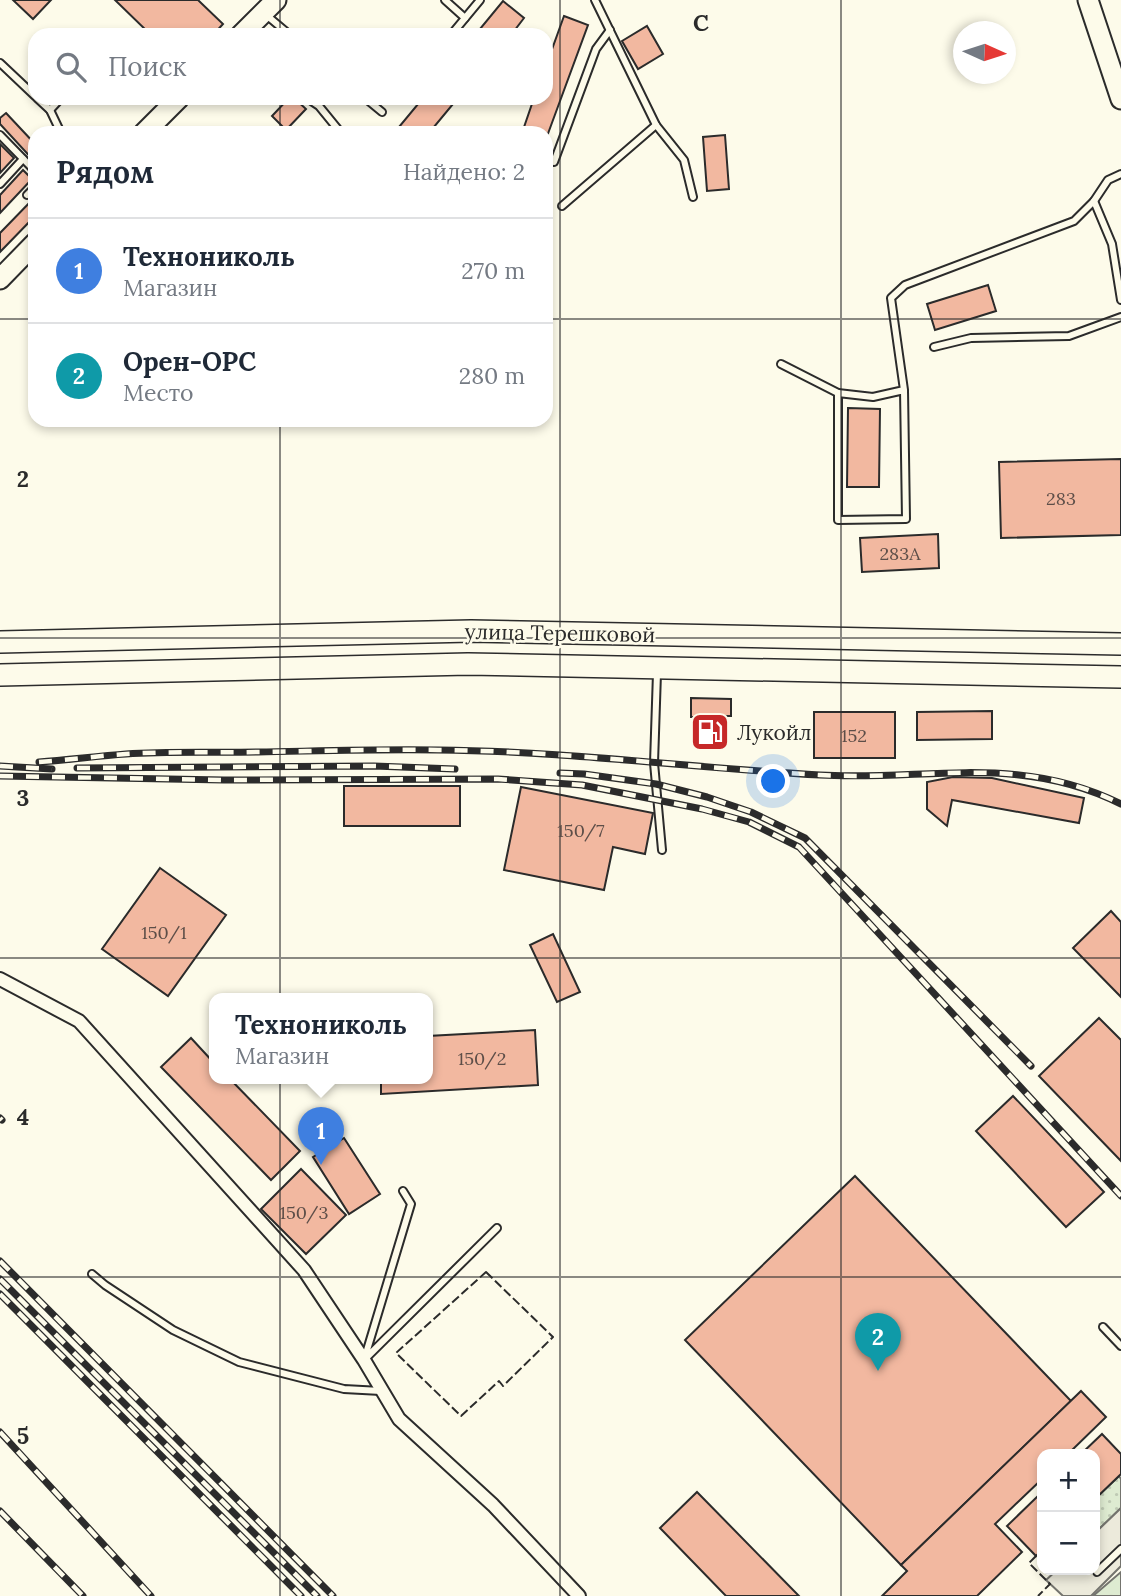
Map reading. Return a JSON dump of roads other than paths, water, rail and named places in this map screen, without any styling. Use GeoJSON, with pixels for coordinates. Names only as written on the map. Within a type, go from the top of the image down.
{"type":"FeatureCollection","features":[{"type":"Feature","properties":{"kind":"main road","name":"улица Терешковой"},"geometry":{"type":"LineString","coordinates":[[0,642],[471,631],[1121,644]]}},
{"type":"Feature","properties":{"kind":"main road"},"geometry":{"type":"LineString","coordinates":[[657,667],[658,635]]}},
{"type":"Feature","properties":{"kind":"main road","name":"улица Терешковой"},"geometry":{"type":"LineString","coordinates":[[0,676],[468,664],[1121,677]]}},
{"type":"Feature","properties":{"kind":"street"},"geometry":{"type":"LineString","coordinates":[[1088,0],[1121,99]]}},
{"type":"Feature","properties":{"kind":"street"},"geometry":{"type":"LineString","coordinates":[[249,28],[270,6]]}},
{"type":"Feature","properties":{"kind":"street"},"geometry":{"type":"LineString","coordinates":[[151,126],[172,105]]}},
{"type":"Feature","properties":{"kind":"street"},"geometry":{"type":"LineString","coordinates":[[0,279],[28,250]]}},
{"type":"Feature","properties":{"kind":"street"},"geometry":{"type":"LineString","coordinates":[[0,979],[79,1021],[304,1270],[364,1360],[399,1419],[493,1505],[579,1596]]}},
{"type":"Feature","properties":{"kind":"lane"},"geometry":{"type":"LineString","coordinates":[[445,0],[465,18]]}},
{"type":"Feature","properties":{"kind":"lane"},"geometry":{"type":"LineString","coordinates":[[457,28],[481,0]]}},
{"type":"Feature","properties":{"kind":"lane"},"geometry":{"type":"LineString","coordinates":[[595,0],[656,125],[684,160],[693,197]]}},
{"type":"Feature","properties":{"kind":"lane"},"geometry":{"type":"LineString","coordinates":[[270,6],[285,28]]}},
{"type":"Feature","properties":{"kind":"lane"},"geometry":{"type":"LineString","coordinates":[[554,162],[596,49],[610,30]]}},
{"type":"Feature","properties":{"kind":"lane"},"geometry":{"type":"LineString","coordinates":[[0,63],[28,89]]}},
{"type":"Feature","properties":{"kind":"lane"},"geometry":{"type":"LineString","coordinates":[[45,105],[58,126]]}},
{"type":"Feature","properties":{"kind":"lane"},"geometry":{"type":"LineString","coordinates":[[50,110],[55,105]]}},
{"type":"Feature","properties":{"kind":"lane"},"geometry":{"type":"LineString","coordinates":[[318,105],[335,126]]}},
{"type":"Feature","properties":{"kind":"lane"},"geometry":{"type":"LineString","coordinates":[[374,105],[382,112]]}},
{"type":"Feature","properties":{"kind":"lane"},"geometry":{"type":"LineString","coordinates":[[562,206],[656,125]]}},
{"type":"Feature","properties":{"kind":"lane"},"geometry":{"type":"LineString","coordinates":[[0,135],[28,164]]}},
{"type":"Feature","properties":{"kind":"lane"},"geometry":{"type":"LineString","coordinates":[[0,184],[23,159]]}},
{"type":"Feature","properties":{"kind":"lane"},"geometry":{"type":"LineString","coordinates":[[838,393],[838,520],[906,519],[904,390],[891,298],[905,285],[1074,221],[1094,201],[1108,180],[1121,174]]}},
{"type":"Feature","properties":{"kind":"lane"},"geometry":{"type":"LineString","coordinates":[[1094,201],[1112,244],[1121,300]]}},
{"type":"Feature","properties":{"kind":"lane"},"geometry":{"type":"LineString","coordinates":[[934,347],[971,338],[1069,336],[1121,317]]}},
{"type":"Feature","properties":{"kind":"lane"},"geometry":{"type":"LineString","coordinates":[[781,363],[838,393],[873,397],[904,390]]}},
{"type":"Feature","properties":{"kind":"lane"},"geometry":{"type":"LineString","coordinates":[[657,667],[654,763],[662,850]]}},
{"type":"Feature","properties":{"kind":"lane"},"geometry":{"type":"LineString","coordinates":[[364,1360],[411,1204],[403,1191]]}},
{"type":"Feature","properties":{"kind":"lane"},"geometry":{"type":"LineString","coordinates":[[364,1360],[497,1228]]}},
{"type":"Feature","properties":{"kind":"lane"},"geometry":{"type":"LineString","coordinates":[[92,1273],[173,1330],[239,1362],[344,1389],[383,1391]]}},
{"type":"Feature","properties":{"kind":"lane"},"geometry":{"type":"LineString","coordinates":[[1103,1327],[1121,1346]]}},
{"type":"Feature","properties":{"kind":"lane"},"geometry":{"type":"LineString","coordinates":[[1100,1569],[1121,1549]]}},
{"type":"Feature","properties":{"kind":"railway"},"geometry":{"type":"LineString","coordinates":[[39,762],[159,753],[486,751],[820,775],[1009,774],[1083,788],[1121,804]]}},
{"type":"Feature","properties":{"kind":"railway"},"geometry":{"type":"LineString","coordinates":[[0,766],[52,769]]}},
{"type":"Feature","properties":{"kind":"railway"},"geometry":{"type":"LineString","coordinates":[[77,768],[374,766],[455,769]]}},
{"type":"Feature","properties":{"kind":"railway"},"geometry":{"type":"LineString","coordinates":[[560,773],[656,784],[707,797],[751,812],[805,838],[1031,1066]]}},
{"type":"Feature","properties":{"kind":"railway"},"geometry":{"type":"LineString","coordinates":[[0,776],[224,780],[498,779],[582,785],[702,809],[749,822],[799,847],[1121,1196]]}},
{"type":"Feature","properties":{"kind":"railway"},"geometry":{"type":"LineString","coordinates":[[0,1261],[333,1596]]}},
{"type":"Feature","properties":{"kind":"railway"},"geometry":{"type":"LineString","coordinates":[[0,1279],[317,1596]]}},
{"type":"Feature","properties":{"kind":"railway"},"geometry":{"type":"LineString","coordinates":[[0,1294],[301,1596]]}},
{"type":"Feature","properties":{"kind":"railway"},"geometry":{"type":"LineString","coordinates":[[0,1432],[151,1596]]}},
{"type":"Feature","properties":{"kind":"railway"},"geometry":{"type":"LineString","coordinates":[[0,1511],[83,1596]]}},
{"type":"Feature","properties":{"kind":"place","name":"Лукойл"},"geometry":{"type":"Point","coordinates":[710,732]}},
{"type":"Feature","properties":{"kind":"place","name":"Технониколь"},"geometry":{"type":"Point","coordinates":[321,1165]}},
{"type":"Feature","properties":{"kind":"place","name":"Орен-ОРС"},"geometry":{"type":"Point","coordinates":[878,1371]}}]}
